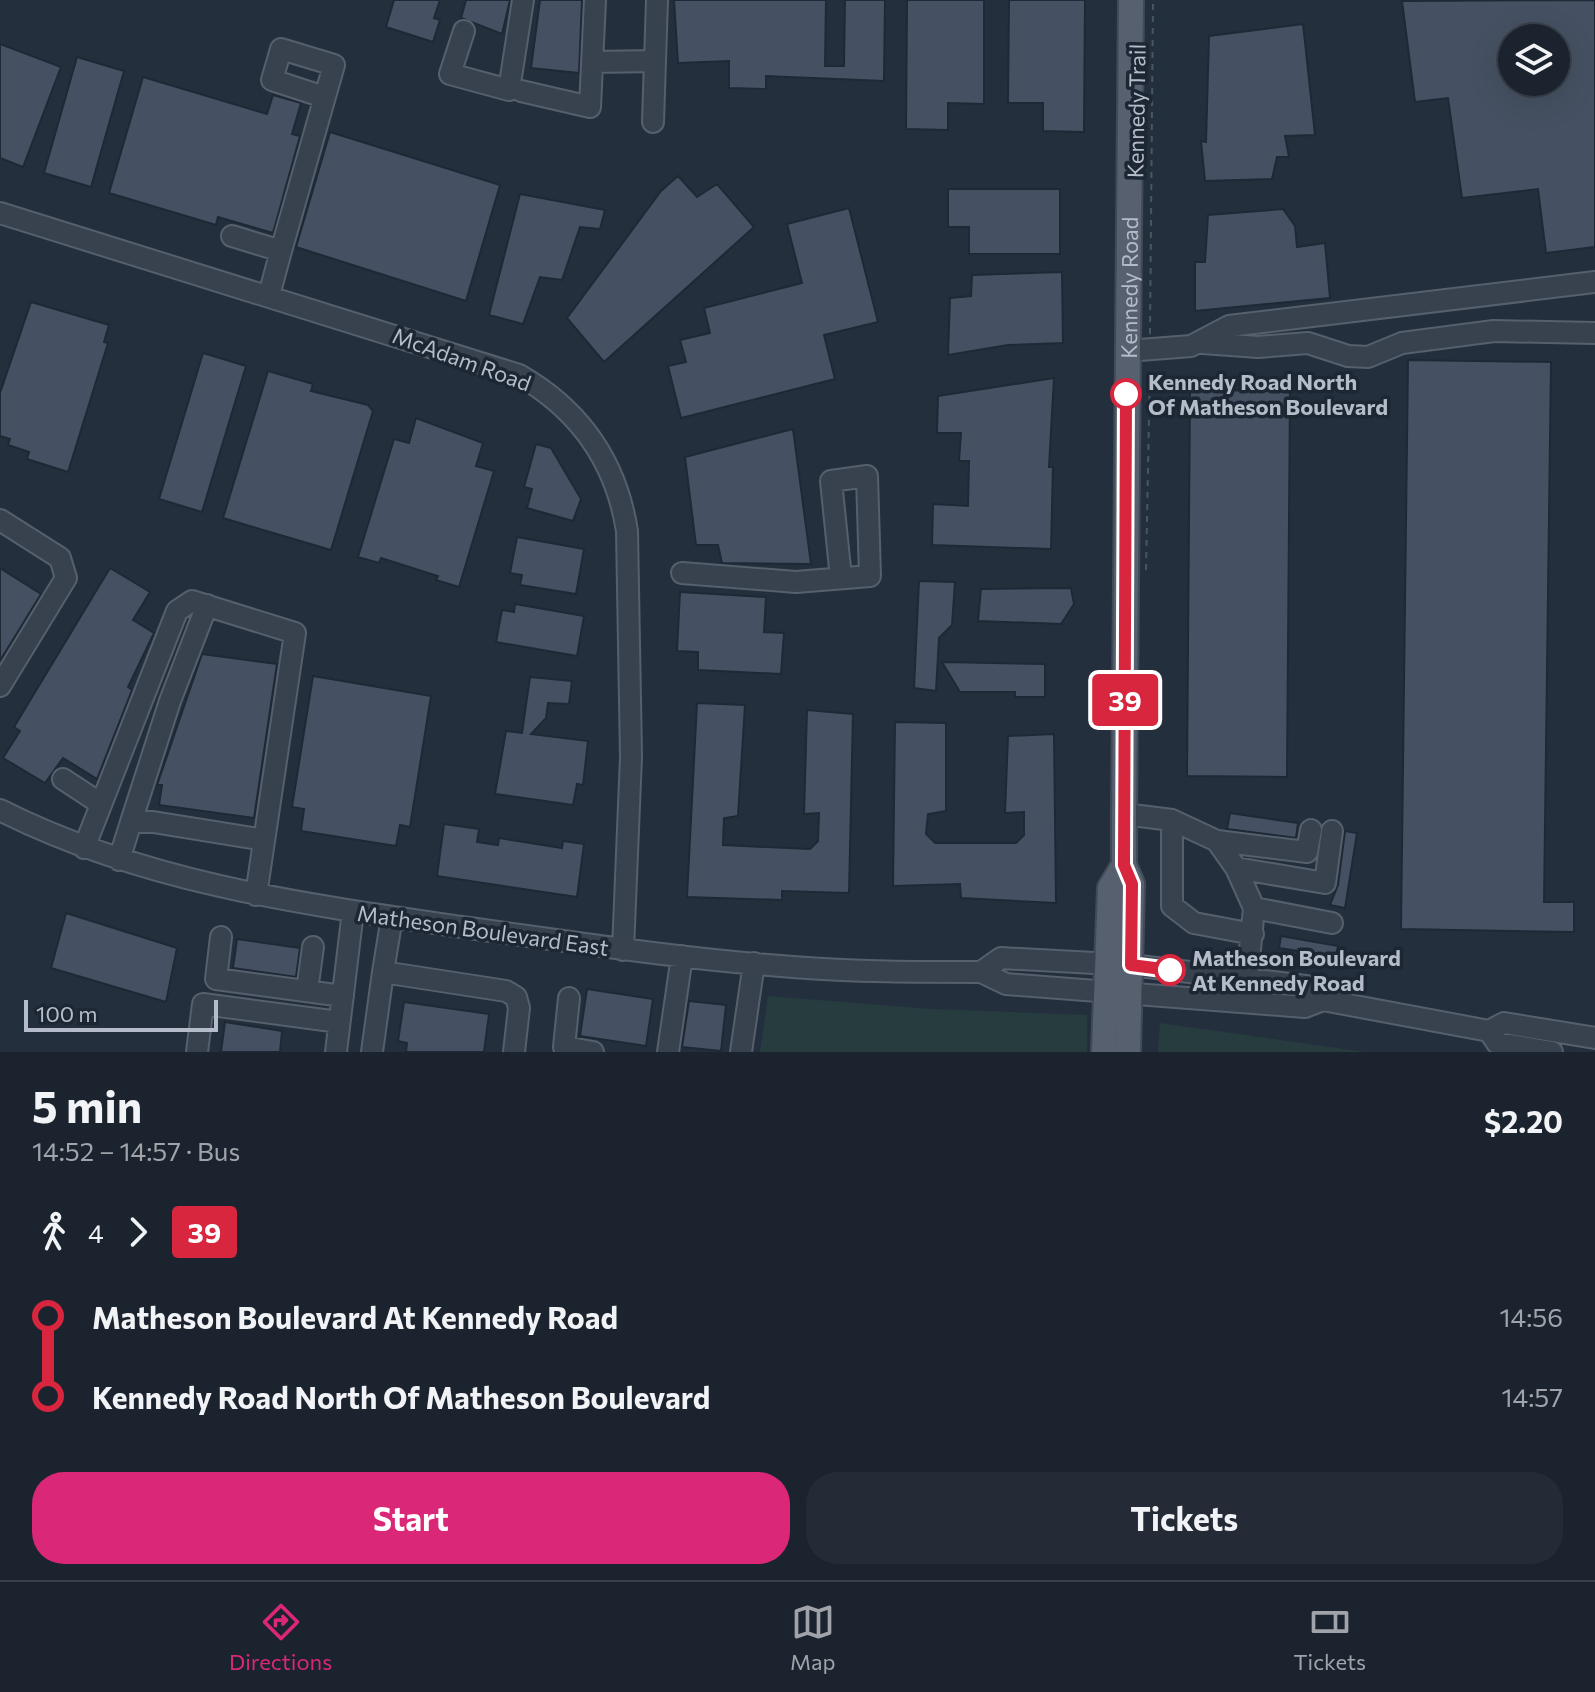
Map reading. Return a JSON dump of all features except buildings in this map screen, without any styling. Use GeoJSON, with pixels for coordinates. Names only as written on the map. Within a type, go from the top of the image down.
{"type":"FeatureCollection","features":[{"type":"Feature","properties":{"kind":"main road","name":"Kennedy Road"},"geometry":{"type":"LineString","coordinates":[[1104,1052],[1118,993],[1119,965],[1132,884],[1124,865],[1131,0]]}},
{"type":"Feature","properties":{"kind":"main road","name":"Kennedy Road"},"geometry":{"type":"LineString","coordinates":[[1118,993],[1128,1052]]}},
{"type":"Feature","properties":{"kind":"street"},"geometry":{"type":"LineString","coordinates":[[464,31],[450,74],[509,90],[523,0]]}},
{"type":"Feature","properties":{"kind":"street"},"geometry":{"type":"LineString","coordinates":[[521,91],[590,107],[595,0]]}},
{"type":"Feature","properties":{"kind":"street"},"geometry":{"type":"LineString","coordinates":[[653,122],[657,0]]}},
{"type":"Feature","properties":{"kind":"street"},"geometry":{"type":"LineString","coordinates":[[593,62],[655,61]]}},
{"type":"Feature","properties":{"kind":"street"},"geometry":{"type":"LineString","coordinates":[[269,295],[324,97]]}},
{"type":"Feature","properties":{"kind":"street"},"geometry":{"type":"LineString","coordinates":[[281,251],[290,243],[303,196]]}},
{"type":"Feature","properties":{"kind":"street","name":"McAdam Road"},"geometry":{"type":"LineString","coordinates":[[0,213],[519,375],[567,409],[606,460],[623,507],[631,607],[631,757],[623,950]]}},
{"type":"Feature","properties":{"kind":"street"},"geometry":{"type":"LineString","coordinates":[[232,236],[281,251]]}},
{"type":"Feature","properties":{"kind":"street"},"geometry":{"type":"LineString","coordinates":[[1203,343],[1229,326],[1595,282]]}},
{"type":"Feature","properties":{"kind":"street"},"geometry":{"type":"LineString","coordinates":[[1127,351],[1203,343],[1258,347],[1308,343],[1348,356],[1368,357],[1402,343],[1494,331],[1595,333]]}},
{"type":"Feature","properties":{"kind":"street"},"geometry":{"type":"LineString","coordinates":[[682,573],[796,582],[870,576],[867,476],[831,481],[841,578]]}},
{"type":"Feature","properties":{"kind":"street"},"geometry":{"type":"LineString","coordinates":[[0,520],[60,558],[66,578],[0,686]]}},
{"type":"Feature","properties":{"kind":"street"},"geometry":{"type":"LineString","coordinates":[[84,848],[177,611],[192,601],[207,605],[295,633],[256,895]]}},
{"type":"Feature","properties":{"kind":"street"},"geometry":{"type":"LineString","coordinates":[[119,860],[170,701],[207,605]]}},
{"type":"Feature","properties":{"kind":"street"},"geometry":{"type":"LineString","coordinates":[[63,779],[101,804]]}},
{"type":"Feature","properties":{"kind":"street","name":"Matheson Boulevard East"},"geometry":{"type":"LineString","coordinates":[[0,810],[84,848],[119,860],[256,895],[392,917],[623,950],[754,963],[981,972],[1006,984],[1305,1007],[1323,1000]]}},
{"type":"Feature","properties":{"kind":"street"},"geometry":{"type":"LineString","coordinates":[[1124,814],[1172,820],[1217,841],[1307,852],[1311,830]]}},
{"type":"Feature","properties":{"kind":"street"},"geometry":{"type":"LineString","coordinates":[[1172,820],[1172,906],[1194,923],[1253,934]]}},
{"type":"Feature","properties":{"kind":"street"},"geometry":{"type":"LineString","coordinates":[[131,822],[153,822],[264,840]]}},
{"type":"Feature","properties":{"kind":"street"},"geometry":{"type":"LineString","coordinates":[[1236,868],[1325,883],[1332,831]]}},
{"type":"Feature","properties":{"kind":"street"},"geometry":{"type":"LineString","coordinates":[[1217,841],[1236,868],[1254,908],[1247,980]]}},
{"type":"Feature","properties":{"kind":"street"},"geometry":{"type":"LineString","coordinates":[[1254,908],[1332,923]]}},
{"type":"Feature","properties":{"kind":"street"},"geometry":{"type":"LineString","coordinates":[[336,1052],[353,911]]}},
{"type":"Feature","properties":{"kind":"street"},"geometry":{"type":"LineString","coordinates":[[372,1052],[392,917]]}},
{"type":"Feature","properties":{"kind":"street"},"geometry":{"type":"LineString","coordinates":[[221,937],[216,979],[343,996]]}},
{"type":"Feature","properties":{"kind":"street"},"geometry":{"type":"LineString","coordinates":[[307,991],[313,947]]}},
{"type":"Feature","properties":{"kind":"street"},"geometry":{"type":"LineString","coordinates":[[668,1052],[682,956]]}},
{"type":"Feature","properties":{"kind":"street","name":"Matheson Boulevard East"},"geometry":{"type":"LineString","coordinates":[[981,972],[1001,958],[1119,965],[1306,986],[1323,1000],[1489,1031],[1504,1023],[1595,1038]]}},
{"type":"Feature","properties":{"kind":"street"},"geometry":{"type":"LineString","coordinates":[[741,1052],[754,963]]}},
{"type":"Feature","properties":{"kind":"street"},"geometry":{"type":"LineString","coordinates":[[383,972],[506,991],[516,997],[519,1008],[514,1052]]}},
{"type":"Feature","properties":{"kind":"street"},"geometry":{"type":"LineString","coordinates":[[569,998],[564,1047],[593,1052]]}},
{"type":"Feature","properties":{"kind":"street"},"geometry":{"type":"LineString","coordinates":[[197,1052],[203,1004],[339,1022]]}},
{"type":"Feature","properties":{"kind":"street","name":"Matheson Boulevard East"},"geometry":{"type":"LineString","coordinates":[[1489,1031],[1497,1043],[1552,1052]]}},
{"type":"Feature","properties":{"kind":"path","name":"Kennedy Trail"},"geometry":{"type":"LineString","coordinates":[[1151,319],[1153,0]]}},
{"type":"Feature","properties":{"kind":"path"},"geometry":{"type":"LineString","coordinates":[[1146,580],[1150,374]]}},
{"type":"Feature","properties":{"kind":"green space"},"geometry":{"type":"Polygon","coordinates":[[[768,996],[931,1009],[1087,1015],[1087,1052],[760,1052],[768,996]]]}},
{"type":"Feature","properties":{"kind":"green space"},"geometry":{"type":"Polygon","coordinates":[[[1160,1023],[1365,1052],[1158,1052],[1160,1023]]]}},
{"type":"Feature","properties":{"kind":"bus line","name":"39"},"geometry":{"type":"LineString","coordinates":[[1126,394],[1124,865],[1132,884],[1131,965],[1170,970]]}},
{"type":"Feature","properties":{"kind":"place","name":"Kennedy Road North Of Matheson Boulevard"},"geometry":{"type":"Point","coordinates":[1126,394]}},
{"type":"Feature","properties":{"kind":"place","name":"Matheson Boulevard At Kennedy Road"},"geometry":{"type":"Point","coordinates":[1170,970]}}]}
